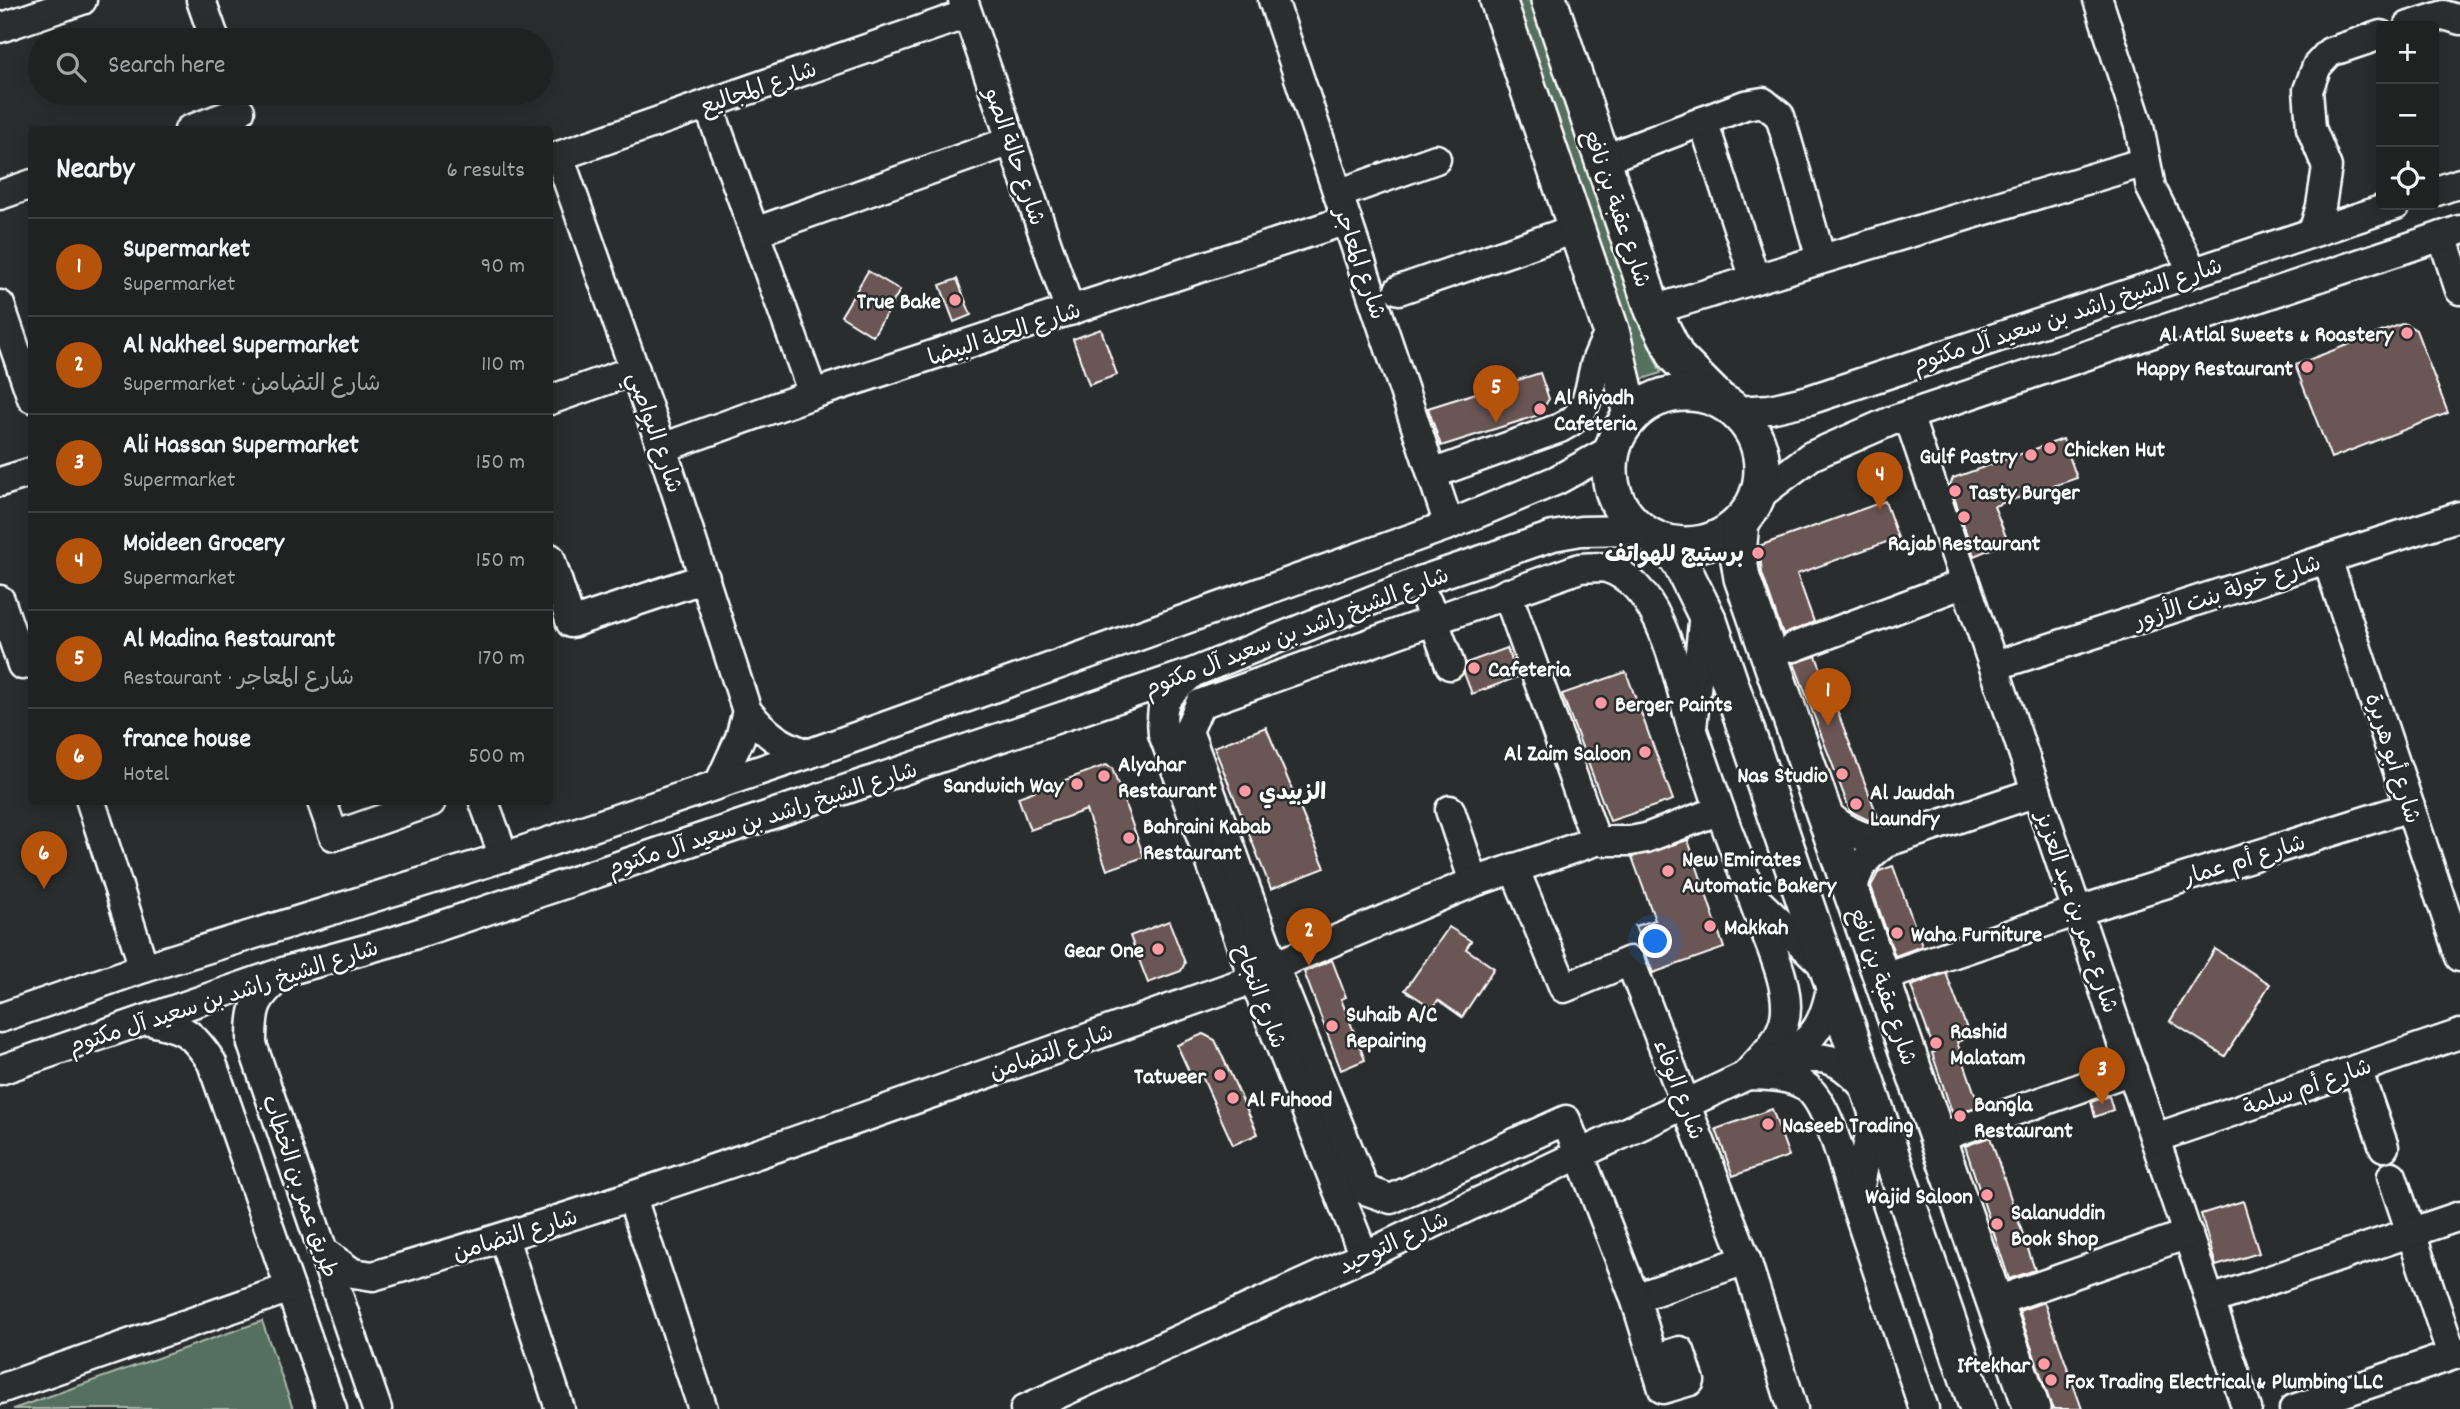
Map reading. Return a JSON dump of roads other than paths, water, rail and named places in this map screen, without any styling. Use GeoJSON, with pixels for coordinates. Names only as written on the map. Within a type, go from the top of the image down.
{"type":"FeatureCollection","features":[{"type":"Feature","properties":{"kind":"main road","name":"شارع عقبة بن نافع"},"geometry":{"type":"LineString","coordinates":[[1498,0],[1611,330],[1631,415]]}},
{"type":"Feature","properties":{"kind":"main road","name":"شارع عقبة بن نافع"},"geometry":{"type":"LineString","coordinates":[[1549,0],[1653,310],[1677,358],[1727,405]]}},
{"type":"Feature","properties":{"kind":"main road"},"geometry":{"type":"LineString","coordinates":[[1653,536],[1686,545],[1706,543],[1725,535],[1749,509],[1762,469],[1757,442],[1727,405],[1700,393],[1672,394],[1646,403],[1631,415],[1619,431],[1611,450],[1609,472],[1614,494],[1624,514],[1653,536],[1681,564],[1704,610],[1978,1409]]}},
{"type":"Feature","properties":{"kind":"main road","name":"شارع عقبة بن نافع"},"geometry":{"type":"LineString","coordinates":[[1749,509],[1738,554],[1742,578],[2032,1409]]}},
{"type":"Feature","properties":{"kind":"street"},"geometry":{"type":"LineString","coordinates":[[0,28],[82,0]]}},
{"type":"Feature","properties":{"kind":"street"},"geometry":{"type":"LineString","coordinates":[[201,0],[211,28]]}},
{"type":"Feature","properties":{"kind":"street","name":"شارع المعاجر"},"geometry":{"type":"LineString","coordinates":[[1273,0],[1449,525]]}},
{"type":"Feature","properties":{"kind":"street"},"geometry":{"type":"LineString","coordinates":[[2098,0],[2139,126],[2145,162],[2160,211],[2193,272]]}},
{"type":"Feature","properties":{"kind":"street","name":"شارع المجاليع"},"geometry":{"type":"LineString","coordinates":[[554,157],[708,104],[965,7]]}},
{"type":"Feature","properties":{"kind":"street","name":"شارع حالة الصو"},"geometry":{"type":"LineString","coordinates":[[965,7],[1070,311]]}},
{"type":"Feature","properties":{"kind":"street"},"geometry":{"type":"LineString","coordinates":[[2425,21],[2444,15],[2460,20]]}},
{"type":"Feature","properties":{"kind":"street"},"geometry":{"type":"LineString","coordinates":[[2313,232],[2327,167],[2311,128],[2308,90],[2316,65],[2330,52],[2376,37]]}},
{"type":"Feature","properties":{"kind":"street"},"geometry":{"type":"LineString","coordinates":[[1602,160],[1745,105],[1763,102],[1780,116],[1821,259]]}},
{"type":"Feature","properties":{"kind":"street"},"geometry":{"type":"LineString","coordinates":[[708,104],[813,394]]}},
{"type":"Feature","properties":{"kind":"street"},"geometry":{"type":"LineString","coordinates":[[200,126],[240,111]]}},
{"type":"Feature","properties":{"kind":"street"},"geometry":{"type":"LineString","coordinates":[[1703,121],[1755,279]]}},
{"type":"Feature","properties":{"kind":"street"},"geometry":{"type":"LineString","coordinates":[[755,232],[1011,141]]}},
{"type":"Feature","properties":{"kind":"street","name":"شارع البواصي"},"geometry":{"type":"LineString","coordinates":[[554,157],[635,370],[747,711],[765,734],[782,746],[808,754]]}},
{"type":"Feature","properties":{"kind":"street"},"geometry":{"type":"LineString","coordinates":[[1338,194],[1436,159]]}},
{"type":"Feature","properties":{"kind":"street"},"geometry":{"type":"LineString","coordinates":[[1653,310],[2145,162]]}},
{"type":"Feature","properties":{"kind":"street"},"geometry":{"type":"LineString","coordinates":[[2439,190],[2460,183]]}},
{"type":"Feature","properties":{"kind":"street"},"geometry":{"type":"LineString","coordinates":[[0,195],[28,185]]}},
{"type":"Feature","properties":{"kind":"street","name":"شارع الشيخ راشد بن سعيد آل مكتوم"},"geometry":{"type":"LineString","coordinates":[[1727,405],[1770,409],[1809,400],[2381,210]]}},
{"type":"Feature","properties":{"kind":"street","name":"شارع الحلة البيضا"},"geometry":{"type":"LineString","coordinates":[[662,448],[813,394],[1347,220]]}},
{"type":"Feature","properties":{"kind":"street"},"geometry":{"type":"LineString","coordinates":[[1399,290],[1575,229]]}},
{"type":"Feature","properties":{"kind":"street"},"geometry":{"type":"LineString","coordinates":[[2451,233],[2460,290]]}},
{"type":"Feature","properties":{"kind":"street","name":"شارع الشيخ راشد بن سعيد آل مكتوم"},"geometry":{"type":"LineString","coordinates":[[1749,509],[1811,456],[1844,440],[1908,415],[2451,233]]}},
{"type":"Feature","properties":{"kind":"street"},"geometry":{"type":"LineString","coordinates":[[0,305],[5,335],[28,389]]}},
{"type":"Feature","properties":{"kind":"street"},"geometry":{"type":"LineString","coordinates":[[1432,474],[1560,428],[1575,419],[1590,397],[1596,364],[1611,330]]}},
{"type":"Feature","properties":{"kind":"street"},"geometry":{"type":"LineString","coordinates":[[553,399],[635,370]]}},
{"type":"Feature","properties":{"kind":"street","name":"شارع عمر بن عبد العزيز"},"geometry":{"type":"LineString","coordinates":[[1908,415],[2248,1409]]}},
{"type":"Feature","properties":{"kind":"street","name":"شارع الشيخ راشد بن سعيد آل مكتوم"},"geometry":{"type":"LineString","coordinates":[[0,1018],[144,968],[504,857],[808,754],[1449,525],[1557,481],[1611,450]]}},
{"type":"Feature","properties":{"kind":"street"},"geometry":{"type":"LineString","coordinates":[[0,482],[28,473]]}},
{"type":"Feature","properties":{"kind":"street","name":"شارع خولة بنت الأزور"},"geometry":{"type":"LineString","coordinates":[[1994,666],[2460,516]]}},
{"type":"Feature","properties":{"kind":"street","name":"شارع الشيخ راشد بن سعيد آل مكتوم"},"geometry":{"type":"LineString","coordinates":[[0,1070],[286,971],[395,941],[1105,703],[1192,673],[1420,581],[1553,536],[1597,530],[1653,536]]}},
{"type":"Feature","properties":{"kind":"street","name":"شارع أبو هريرة"},"geometry":{"type":"LineString","coordinates":[[2327,559],[2460,957]]}},
{"type":"Feature","properties":{"kind":"street"},"geometry":{"type":"LineString","coordinates":[[553,567],[571,623],[705,578]]}},
{"type":"Feature","properties":{"kind":"street"},"geometry":{"type":"LineString","coordinates":[[1654,1359],[1634,1298],[1566,1120],[1391,1199],[1364,1190],[1264,973],[1188,731],[1200,704],[1580,568],[1606,567],[1630,580],[1650,604],[1665,638],[1692,728],[1787,1002],[1784,1024],[1753,1072],[1780,1077],[1805,1086],[1821,1103],[1924,1409]]}},
{"type":"Feature","properties":{"kind":"street"},"geometry":{"type":"LineString","coordinates":[[1420,581],[1450,665]]}},
{"type":"Feature","properties":{"kind":"street"},"geometry":{"type":"LineString","coordinates":[[1794,647],[1965,583]]}},
{"type":"Feature","properties":{"kind":"street"},"geometry":{"type":"LineString","coordinates":[[1507,593],[1596,841]]}},
{"type":"Feature","properties":{"kind":"street"},"geometry":{"type":"LineString","coordinates":[[0,600],[18,666]]}},
{"type":"Feature","properties":{"kind":"street"},"geometry":{"type":"LineString","coordinates":[[1692,728],[1704,610]]}},
{"type":"Feature","properties":{"kind":"street","name":"شارع النجاح"},"geometry":{"type":"LineString","coordinates":[[1192,673],[1170,693],[1161,708],[1163,734],[1264,973],[1364,1256]]}},
{"type":"Feature","properties":{"kind":"street"},"geometry":{"type":"LineString","coordinates":[[1105,703],[1150,720],[1163,734]]}},
{"type":"Feature","properties":{"kind":"street"},"geometry":{"type":"LineString","coordinates":[[719,784],[740,738],[747,711]]}},
{"type":"Feature","properties":{"kind":"street"},"geometry":{"type":"LineString","coordinates":[[1853,895],[1856,874],[1868,855],[1887,842],[2037,792]]}},
{"type":"Feature","properties":{"kind":"street"},"geometry":{"type":"LineString","coordinates":[[92,805],[144,968]]}},
{"type":"Feature","properties":{"kind":"street"},"geometry":{"type":"LineString","coordinates":[[323,805],[334,836],[422,805]]}},
{"type":"Feature","properties":{"kind":"street"},"geometry":{"type":"LineString","coordinates":[[485,805],[504,857]]}},
{"type":"Feature","properties":{"kind":"street","name":"شارع أم عمار"},"geometry":{"type":"LineString","coordinates":[[1881,978],[2078,911],[2410,807]]}},
{"type":"Feature","properties":{"kind":"street"},"geometry":{"type":"LineString","coordinates":[[1822,809],[1834,822],[1851,832],[1887,842]]}},
{"type":"Feature","properties":{"kind":"street"},"geometry":{"type":"LineString","coordinates":[[1450,810],[1474,882]]}},
{"type":"Feature","properties":{"kind":"street","name":"شارع التضامن"},"geometry":{"type":"LineString","coordinates":[[373,1276],[632,1198],[1264,973],[1474,882],[1514,868],[1596,841],[1646,838],[1720,810]]}},
{"type":"Feature","properties":{"kind":"street"},"geometry":{"type":"LineString","coordinates":[[395,941],[508,891],[628,848],[636,837],[632,826],[617,819]]}},
{"type":"Feature","properties":{"kind":"street","name":"شارع الوفاء"},"geometry":{"type":"LineString","coordinates":[[1514,868],[1564,988],[1630,961],[1746,1261],[1793,1409]]}},
{"type":"Feature","properties":{"kind":"street"},"geometry":{"type":"LineString","coordinates":[[1752,896],[1829,975]]}},
{"type":"Feature","properties":{"kind":"street","name":"طريق عمر بن الخطاب"},"geometry":{"type":"LineString","coordinates":[[286,971],[256,999],[252,1017],[252,1044],[376,1409]]}},
{"type":"Feature","properties":{"kind":"street","name":"شارع التوحيد"},"geometry":{"type":"LineString","coordinates":[[1025,1409],[1364,1256],[1753,1072],[1797,1048],[1816,1032],[1827,1011],[1829,975]]}},
{"type":"Feature","properties":{"kind":"street","name":"طريق عمر بن الخطاب"},"geometry":{"type":"LineString","coordinates":[[145,1020],[180,1027],[199,1042],[212,1063],[332,1409]]}},
{"type":"Feature","properties":{"kind":"street","name":"شارع أم سلمة"},"geometry":{"type":"LineString","coordinates":[[2155,1138],[2460,1034]]}},
{"type":"Feature","properties":{"kind":"street","name":"شارع التوحيد"},"geometry":{"type":"LineString","coordinates":[[1753,1072],[1797,1059],[1829,1057],[1850,1069],[1873,1101]]}},
{"type":"Feature","properties":{"kind":"street"},"geometry":{"type":"LineString","coordinates":[[2357,1069],[2384,1147]]}},
{"type":"Feature","properties":{"kind":"street"},"geometry":{"type":"LineString","coordinates":[[1937,1138],[2132,1070]]}},
{"type":"Feature","properties":{"kind":"street"},"geometry":{"type":"LineString","coordinates":[[1856,1206],[1873,1101]]}},
{"type":"Feature","properties":{"kind":"street"},"geometry":{"type":"LineString","coordinates":[[2294,1409],[2456,1354],[2392,1176]]}},
{"type":"Feature","properties":{"kind":"street"},"geometry":{"type":"LineString","coordinates":[[632,1198],[703,1409]]}},
{"type":"Feature","properties":{"kind":"street"},"geometry":{"type":"LineString","coordinates":[[2211,1300],[2460,1216]]}},
{"type":"Feature","properties":{"kind":"street"},"geometry":{"type":"LineString","coordinates":[[1994,1302],[2188,1234]]}},
{"type":"Feature","properties":{"kind":"street"},"geometry":{"type":"LineString","coordinates":[[504,1238],[560,1409]]}},
{"type":"Feature","properties":{"kind":"street"},"geometry":{"type":"LineString","coordinates":[[324,1252],[353,1273],[373,1276]]}},
{"type":"Feature","properties":{"kind":"street"},"geometry":{"type":"LineString","coordinates":[[1634,1298],[1746,1261]]}},
{"type":"Feature","properties":{"kind":"street"},"geometry":{"type":"LineString","coordinates":[[346,1316],[357,1295],[373,1276]]}},
{"type":"Feature","properties":{"kind":"street"},"geometry":{"type":"LineString","coordinates":[[0,1388],[290,1288]]}},
{"type":"Feature","properties":{"kind":"street"},"geometry":{"type":"LineString","coordinates":[[339,1409],[349,1399],[358,1398],[376,1409]]}},
{"type":"Feature","properties":{"kind":"place","name":"True Bake"},"geometry":{"type":"Point","coordinates":[955,300]}},
{"type":"Feature","properties":{"kind":"place","name":"Al Atlal Sweets & Roastery"},"geometry":{"type":"Point","coordinates":[2407,333]}},
{"type":"Feature","properties":{"kind":"place","name":"Happy Restaurant"},"geometry":{"type":"Point","coordinates":[2307,367]}},
{"type":"Feature","properties":{"kind":"place","name":"Al Riyadh Cafeteria"},"geometry":{"type":"Point","coordinates":[1540,409]}},
{"type":"Feature","properties":{"kind":"place","name":"Al Madina Restaurant"},"geometry":{"type":"Point","coordinates":[1496,423]}},
{"type":"Feature","properties":{"kind":"place","name":"Chicken Hut"},"geometry":{"type":"Point","coordinates":[2050,448]}},
{"type":"Feature","properties":{"kind":"place","name":"Gulf Pastry"},"geometry":{"type":"Point","coordinates":[2031,455]}},
{"type":"Feature","properties":{"kind":"place","name":"Tasty Burger"},"geometry":{"type":"Point","coordinates":[1955,491]}},
{"type":"Feature","properties":{"kind":"place","name":"Moideen Grocery"},"geometry":{"type":"Point","coordinates":[1880,510]}},
{"type":"Feature","properties":{"kind":"place","name":"Rajab Restaurant"},"geometry":{"type":"Point","coordinates":[1964,517]}},
{"type":"Feature","properties":{"kind":"place","name":"برستيج للهواتف"},"geometry":{"type":"Point","coordinates":[1758,553]}},
{"type":"Feature","properties":{"kind":"place","name":"Cafeteria"},"geometry":{"type":"Point","coordinates":[1474,668]}},
{"type":"Feature","properties":{"kind":"place","name":"Berger Paints"},"geometry":{"type":"Point","coordinates":[1601,703]}},
{"type":"Feature","properties":{"kind":"place","name":"Supermarket"},"geometry":{"type":"Point","coordinates":[1828,726]}},
{"type":"Feature","properties":{"kind":"place","name":"Al Zaim Saloon"},"geometry":{"type":"Point","coordinates":[1645,752]}},
{"type":"Feature","properties":{"kind":"place","name":"Nas Studio"},"geometry":{"type":"Point","coordinates":[1842,774]}},
{"type":"Feature","properties":{"kind":"place","name":"Alyahar Restaurant"},"geometry":{"type":"Point","coordinates":[1104,776]}},
{"type":"Feature","properties":{"kind":"place","name":"Sandwich Way"},"geometry":{"type":"Point","coordinates":[1077,784]}},
{"type":"Feature","properties":{"kind":"place","name":"الزبيدي"},"geometry":{"type":"Point","coordinates":[1245,791]}},
{"type":"Feature","properties":{"kind":"place","name":"Al Jaudah Laundry"},"geometry":{"type":"Point","coordinates":[1856,804]}},
{"type":"Feature","properties":{"kind":"place","name":"Bahraini Kabab Restaurant"},"geometry":{"type":"Point","coordinates":[1129,838]}},
{"type":"Feature","properties":{"kind":"place","name":"New Emirates Automatic Bakery"},"geometry":{"type":"Point","coordinates":[1668,871]}},
{"type":"Feature","properties":{"kind":"place","name":"france house"},"geometry":{"type":"Point","coordinates":[44,889]}},
{"type":"Feature","properties":{"kind":"place","name":"Makkah"},"geometry":{"type":"Point","coordinates":[1710,926]}},
{"type":"Feature","properties":{"kind":"place","name":"Waha Furniture"},"geometry":{"type":"Point","coordinates":[1897,933]}},
{"type":"Feature","properties":{"kind":"place","name":"Gear One"},"geometry":{"type":"Point","coordinates":[1158,949]}},
{"type":"Feature","properties":{"kind":"place","name":"Al Nakheel Supermarket"},"geometry":{"type":"Point","coordinates":[1309,966]}},
{"type":"Feature","properties":{"kind":"place","name":"Suhaib A/C Repairing"},"geometry":{"type":"Point","coordinates":[1332,1026]}},
{"type":"Feature","properties":{"kind":"place","name":"Rashid Malatam"},"geometry":{"type":"Point","coordinates":[1936,1043]}},
{"type":"Feature","properties":{"kind":"place","name":"Tatweer"},"geometry":{"type":"Point","coordinates":[1220,1075]}},
{"type":"Feature","properties":{"kind":"place","name":"Al Fuhood"},"geometry":{"type":"Point","coordinates":[1233,1098]}},
{"type":"Feature","properties":{"kind":"place","name":"Ali Hassan Supermarket"},"geometry":{"type":"Point","coordinates":[2102,1105]}},
{"type":"Feature","properties":{"kind":"place","name":"Bangla Restaurant"},"geometry":{"type":"Point","coordinates":[1960,1116]}},
{"type":"Feature","properties":{"kind":"place","name":"Naseeb Trading"},"geometry":{"type":"Point","coordinates":[1768,1124]}},
{"type":"Feature","properties":{"kind":"place","name":"Wajid Saloon"},"geometry":{"type":"Point","coordinates":[1987,1195]}},
{"type":"Feature","properties":{"kind":"place","name":"Salanuddin Book Shop"},"geometry":{"type":"Point","coordinates":[1997,1224]}},
{"type":"Feature","properties":{"kind":"place","name":"Iftekhar"},"geometry":{"type":"Point","coordinates":[2044,1364]}},
{"type":"Feature","properties":{"kind":"place","name":"Fox Trading Electrical & Plumbing LLC"},"geometry":{"type":"Point","coordinates":[2051,1380]}}]}
